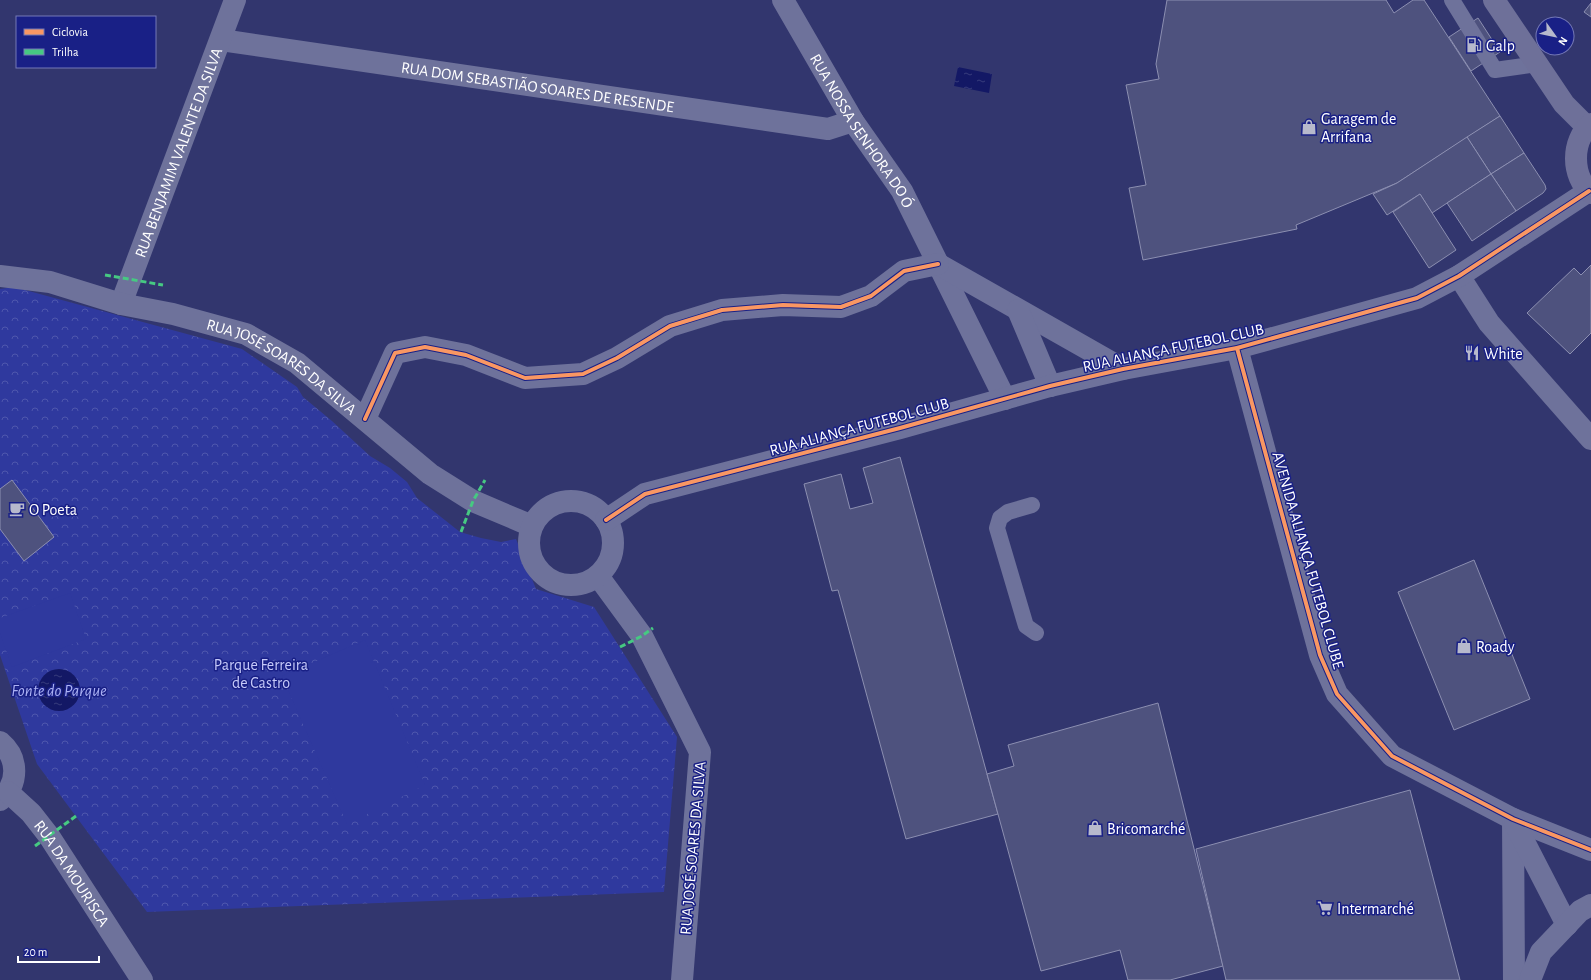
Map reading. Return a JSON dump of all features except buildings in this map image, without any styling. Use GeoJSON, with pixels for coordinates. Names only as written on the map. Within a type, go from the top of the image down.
{"type":"FeatureCollection","features":[{"type":"Feature","properties":{"kind":"main road"},"geometry":{"type":"LineString","coordinates":[[1494,0],[1564,104],[1589,125],[1580,139],[1576,152],[1576,167],[1581,180],[1590,192]]}},
{"type":"Feature","properties":{"kind":"street","name":"RUA BENJAMIM VALENTE DA SILVA"},"geometry":{"type":"LineString","coordinates":[[121,304],[235,0]]}},
{"type":"Feature","properties":{"kind":"street","name":"RUA NOSSA SENHORA DO Ó"},"geometry":{"type":"LineString","coordinates":[[783,0],[853,121],[902,191],[1006,399]]}},
{"type":"Feature","properties":{"kind":"street","name":"RUA DOM SEBASTIÃO SOARES DE RESENDE"},"geometry":{"type":"LineString","coordinates":[[221,40],[828,129],[853,121]]}},
{"type":"Feature","properties":{"kind":"street","name":"RUA ALIANÇA FUTEBOL CLUB"},"geometry":{"type":"LineString","coordinates":[[606,520],[645,494],[1006,399],[1050,386],[1124,369],[1237,348],[1417,298],[1459,276],[1590,192]]}},
{"type":"Feature","properties":{"kind":"street"},"geometry":{"type":"LineString","coordinates":[[365,419],[395,352],[425,346],[466,355],[525,378],[583,374],[617,358],[670,326],[722,310],[783,304],[841,307],[871,296],[904,271],[938,264],[1124,369]]}},
{"type":"Feature","properties":{"kind":"street","name":"RUA JOSÉ SOARES DA SILVA"},"geometry":{"type":"LineString","coordinates":[[0,276],[50,282],[121,304],[173,314],[246,334],[297,363],[430,474],[473,501],[532,526]]}},
{"type":"Feature","properties":{"kind":"street"},"geometry":{"type":"LineString","coordinates":[[1459,276],[1489,323],[1591,439]]}},
{"type":"Feature","properties":{"kind":"street"},"geometry":{"type":"LineString","coordinates":[[1018,310],[1050,386]]}},
{"type":"Feature","properties":{"kind":"street","name":"AVENIDA ALIANÇA FUTEBOL CLUBE"},"geometry":{"type":"LineString","coordinates":[[1237,348],[1320,655],[1337,694],[1392,756],[1513,820],[1591,850]]}},
{"type":"Feature","properties":{"kind":"street"},"geometry":{"type":"LineString","coordinates":[[573,501],[585,504],[597,510],[606,520],[612,533],[613,545],[608,562],[598,576],[586,583],[572,586],[558,583],[546,577],[536,567],[530,554],[529,540],[532,526],[539,516],[549,508],[560,503],[573,501]]}},
{"type":"Feature","properties":{"kind":"street","name":"RUA JOSÉ SOARES DA SILVA"},"geometry":{"type":"LineString","coordinates":[[598,576],[642,636],[700,752],[682,980]]}},
{"type":"Feature","properties":{"kind":"street"},"geometry":{"type":"LineString","coordinates":[[2,740],[14,762],[15,772],[13,783],[4,796]]}},
{"type":"Feature","properties":{"kind":"street","name":"RUA DA MOURISCA"},"geometry":{"type":"LineString","coordinates":[[4,796],[31,813],[50,836],[142,980]]}},
{"type":"Feature","properties":{"kind":"street"},"geometry":{"type":"LineString","coordinates":[[1513,820],[1567,925]]}},
{"type":"Feature","properties":{"kind":"street"},"geometry":{"type":"LineString","coordinates":[[1513,820],[1514,980]]}},
{"type":"Feature","properties":{"kind":"street"},"geometry":{"type":"LineString","coordinates":[[1530,980],[1541,952],[1580,911],[1591,905]]}},
{"type":"Feature","properties":{"kind":"lane"},"geometry":{"type":"LineString","coordinates":[[1452,0],[1495,70],[1537,64]]}},
{"type":"Feature","properties":{"kind":"lane"},"geometry":{"type":"LineString","coordinates":[[1032,505],[1008,512],[1000,518],[997,528],[1026,626],[1036,633]]}},
{"type":"Feature","properties":{"kind":"green space","name":"Parque Ferreira de Castro"},"geometry":{"type":"Polygon","coordinates":[[[14,287],[242,349],[297,387],[303,397],[370,456],[390,468],[407,482],[417,498],[460,532],[501,542],[516,539],[536,589],[594,607],[677,737],[664,892],[147,912],[37,764],[0,655],[0,289],[14,287]]]}},
{"type":"Feature","properties":{"kind":"green space"},"geometry":{"type":"Polygon","coordinates":[[[70,593],[86,639],[12,667],[0,633],[0,618],[70,593]]]}},
{"type":"Feature","properties":{"kind":"green space"},"geometry":{"type":"Polygon","coordinates":[[[365,640],[425,785],[347,824],[282,676],[365,640]]]}},
{"type":"Feature","properties":{"kind":"water"},"geometry":{"type":"Polygon","coordinates":[[[958,67],[992,74],[989,93],[954,86],[958,67]]]}},
{"type":"Feature","properties":{"kind":"water","name":"Fonte do Parque"},"geometry":{"type":"Polygon","coordinates":[[[55,669],[63,669],[71,672],[77,678],[80,690],[77,702],[71,708],[63,711],[55,711],[47,708],[41,702],[38,694],[38,686],[41,678],[47,672],[55,669]]]}},
{"type":"Feature","properties":{"kind":"marked path"},"geometry":{"type":"LineString","coordinates":[[105,275],[163,285]]}},
{"type":"Feature","properties":{"kind":"marked path"},"geometry":{"type":"LineString","coordinates":[[461,532],[473,501],[485,480]]}},
{"type":"Feature","properties":{"kind":"marked path"},"geometry":{"type":"LineString","coordinates":[[620,647],[642,636],[653,628]]}},
{"type":"Feature","properties":{"kind":"marked path"},"geometry":{"type":"LineString","coordinates":[[35,846],[76,816]]}},
{"type":"Feature","properties":{"kind":"cycle path"},"geometry":{"type":"LineString","coordinates":[[606,520],[645,494],[900,428],[1050,386],[1123,369],[1237,348],[1417,298],[1459,276],[1589,191]]}},
{"type":"Feature","properties":{"kind":"cycle path"},"geometry":{"type":"LineString","coordinates":[[365,419],[395,353],[425,347],[466,355],[525,378],[583,374],[617,358],[670,326],[722,310],[783,305],[841,307],[871,296],[904,271],[938,264]]}},
{"type":"Feature","properties":{"kind":"cycle path"},"geometry":{"type":"LineString","coordinates":[[1237,348],[1320,655],[1337,694],[1392,756],[1513,819],[1591,850]]}},
{"type":"Feature","properties":{"kind":"place","name":"Galp"},"geometry":{"type":"Point","coordinates":[1474,45]}},
{"type":"Feature","properties":{"kind":"place","name":"Garagem de Arrifana"},"geometry":{"type":"Point","coordinates":[1309,127]}},
{"type":"Feature","properties":{"kind":"place","name":"White"},"geometry":{"type":"Point","coordinates":[1472,353]}},
{"type":"Feature","properties":{"kind":"place","name":"O Poeta"},"geometry":{"type":"Point","coordinates":[17,509]}},
{"type":"Feature","properties":{"kind":"place","name":"Roady"},"geometry":{"type":"Point","coordinates":[1464,646]}},
{"type":"Feature","properties":{"kind":"place","name":"Bricomarché"},"geometry":{"type":"Point","coordinates":[1095,828]}},
{"type":"Feature","properties":{"kind":"place","name":"Intermarché"},"geometry":{"type":"Point","coordinates":[1325,908]}}]}
